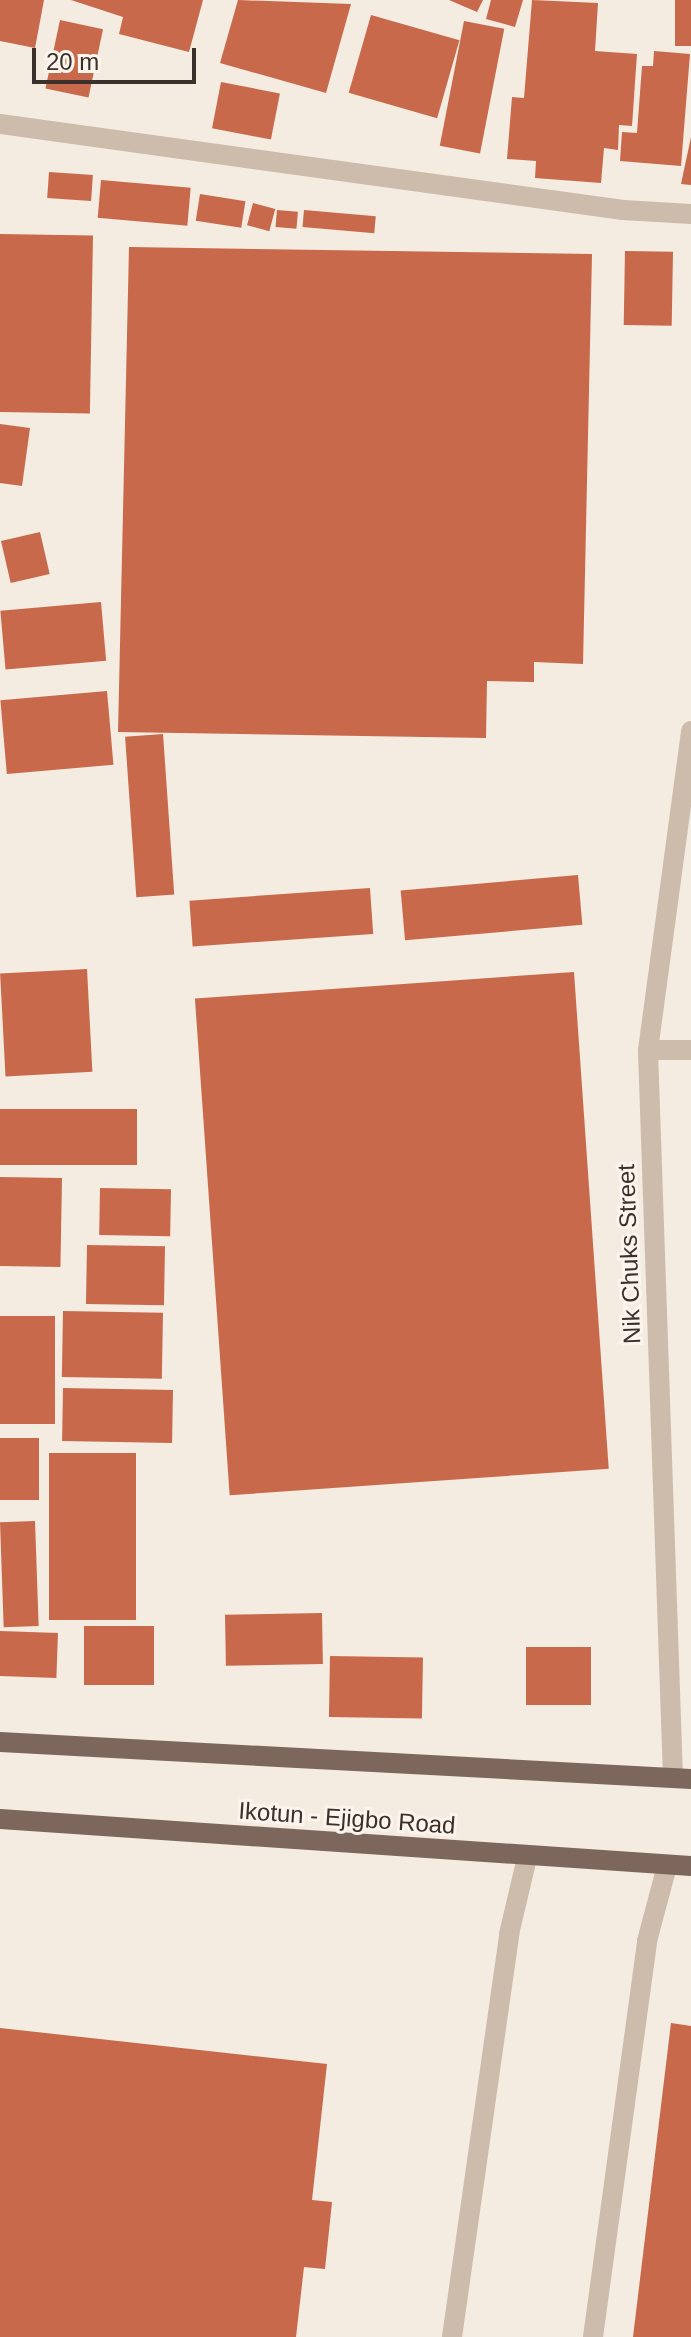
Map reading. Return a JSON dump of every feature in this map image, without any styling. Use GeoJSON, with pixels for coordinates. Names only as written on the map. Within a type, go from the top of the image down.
{"type":"FeatureCollection","features":[{"type":"Feature","properties":{"kind":"main road"},"geometry":{"type":"LineString","coordinates":[[0,1742],[682,1778]]}},
{"type":"Feature","properties":{"kind":"main road","name":"Ikotun - Ejigbo Road"},"geometry":{"type":"LineString","coordinates":[[0,1819],[527,1858],[691,1866]]}},
{"type":"Feature","properties":{"kind":"street"},"geometry":{"type":"LineString","coordinates":[[0,124],[592,206],[691,214]]}},
{"type":"Feature","properties":{"kind":"street","name":"Nik Chuks Street"},"geometry":{"type":"LineString","coordinates":[[682,1778],[648,1050],[691,731]]}},
{"type":"Feature","properties":{"kind":"street"},"geometry":{"type":"LineString","coordinates":[[648,1050],[691,1050]]}},
{"type":"Feature","properties":{"kind":"street"},"geometry":{"type":"LineString","coordinates":[[452,2337],[509,1934],[527,1858]]}},
{"type":"Feature","properties":{"kind":"street"},"geometry":{"type":"LineString","coordinates":[[593,2337],[647,1941],[667,1866]]}},
{"type":"Feature","properties":{"kind":"building"},"geometry":{"type":"Polygon","coordinates":[[[0,0],[44,0],[35,48],[0,41],[0,0]]]}},
{"type":"Feature","properties":{"kind":"building"},"geometry":{"type":"Polygon","coordinates":[[[71,0],[203,0],[189,52],[119,34],[123,17],[71,0]]]}},
{"type":"Feature","properties":{"kind":"building"},"geometry":{"type":"Polygon","coordinates":[[[238,0],[351,4],[326,93],[220,63],[238,0]]]}},
{"type":"Feature","properties":{"kind":"building"},"geometry":{"type":"Polygon","coordinates":[[[449,0],[483,0],[477,12],[449,0]]]}},
{"type":"Feature","properties":{"kind":"building"},"geometry":{"type":"Polygon","coordinates":[[[491,0],[523,0],[515,27],[486,19],[491,0]]]}},
{"type":"Feature","properties":{"kind":"building"},"geometry":{"type":"Polygon","coordinates":[[[532,0],[598,3],[595,51],[637,54],[632,126],[619,125],[618,150],[604,148],[601,183],[535,178],[536,161],[507,159],[512,97],[524,98],[532,0]]]}},
{"type":"Feature","properties":{"kind":"building"},"geometry":{"type":"Polygon","coordinates":[[[675,0],[691,0],[691,46],[675,46],[675,0]]]}},
{"type":"Feature","properties":{"kind":"building"},"geometry":{"type":"Polygon","coordinates":[[[371,15],[459,40],[437,118],[349,93],[371,15]]]}},
{"type":"Feature","properties":{"kind":"building"},"geometry":{"type":"Polygon","coordinates":[[[60,20],[103,29],[88,98],[45,88],[60,20]]]}},
{"type":"Feature","properties":{"kind":"building"},"geometry":{"type":"Polygon","coordinates":[[[464,21],[504,29],[480,153],[440,146],[464,21]]]}},
{"type":"Feature","properties":{"kind":"building"},"geometry":{"type":"Polygon","coordinates":[[[654,51],[690,54],[681,166],[620,161],[622,132],[637,133],[642,66],[653,66],[654,51]]]}},
{"type":"Feature","properties":{"kind":"building"},"geometry":{"type":"Polygon","coordinates":[[[221,82],[280,93],[271,140],[212,128],[221,82]]]}},
{"type":"Feature","properties":{"kind":"building"},"geometry":{"type":"Polygon","coordinates":[[[691,137],[691,185],[681,184],[691,137]]]}},
{"type":"Feature","properties":{"kind":"building"},"geometry":{"type":"Polygon","coordinates":[[[49,172],[93,175],[91,201],[47,198],[49,172]]]}},
{"type":"Feature","properties":{"kind":"building"},"geometry":{"type":"Polygon","coordinates":[[[101,180],[191,188],[187,226],[98,218],[101,180]]]}},
{"type":"Feature","properties":{"kind":"building"},"geometry":{"type":"Polygon","coordinates":[[[200,194],[245,201],[241,228],[196,221],[200,194]]]}},
{"type":"Feature","properties":{"kind":"building"},"geometry":{"type":"Polygon","coordinates":[[[253,203],[275,209],[269,231],[247,225],[253,203]]]}},
{"type":"Feature","properties":{"kind":"building"},"geometry":{"type":"Polygon","coordinates":[[[277,210],[298,212],[296,229],[276,227],[277,210]]]}},
{"type":"Feature","properties":{"kind":"building"},"geometry":{"type":"Polygon","coordinates":[[[304,210],[376,216],[374,233],[303,227],[304,210]]]}},
{"type":"Feature","properties":{"kind":"building"},"geometry":{"type":"Polygon","coordinates":[[[0,234],[93,236],[90,414],[0,412],[0,234]]]}},
{"type":"Feature","properties":{"kind":"building"},"geometry":{"type":"Polygon","coordinates":[[[129,247],[592,254],[583,664],[534,662],[534,682],[487,681],[486,738],[118,732],[129,247]]]}},
{"type":"Feature","properties":{"kind":"building"},"geometry":{"type":"Polygon","coordinates":[[[625,251],[673,252],[672,326],[624,325],[625,251]]]}},
{"type":"Feature","properties":{"kind":"building"},"geometry":{"type":"Polygon","coordinates":[[[0,424],[30,428],[22,486],[0,483],[0,424]]]}},
{"type":"Feature","properties":{"kind":"building"},"geometry":{"type":"Polygon","coordinates":[[[40,532],[50,574],[11,583],[1,541],[40,532]]]}},
{"type":"Feature","properties":{"kind":"building"},"geometry":{"type":"Polygon","coordinates":[[[101,602],[106,661],[6,670],[0,611],[101,602]]]}},
{"type":"Feature","properties":{"kind":"building"},"geometry":{"type":"Polygon","coordinates":[[[107,691],[113,765],[7,774],[0,700],[107,691]]]}},
{"type":"Feature","properties":{"kind":"building"},"geometry":{"type":"Polygon","coordinates":[[[163,734],[174,895],[136,897],[125,737],[163,734]]]}},
{"type":"Feature","properties":{"kind":"building"},"geometry":{"type":"Polygon","coordinates":[[[578,875],[582,925],[405,940],[401,891],[578,875]]]}},
{"type":"Feature","properties":{"kind":"building"},"geometry":{"type":"Polygon","coordinates":[[[370,888],[373,934],[193,947],[189,901],[370,888]]]}},
{"type":"Feature","properties":{"kind":"building"},"geometry":{"type":"Polygon","coordinates":[[[87,969],[92,1072],[6,1076],[0,974],[87,969]]]}},
{"type":"Feature","properties":{"kind":"building"},"geometry":{"type":"Polygon","coordinates":[[[574,972],[609,1469],[230,1495],[195,999],[574,972]]]}},
{"type":"Feature","properties":{"kind":"building"},"geometry":{"type":"Polygon","coordinates":[[[0,1109],[137,1109],[137,1165],[0,1165],[0,1109]]]}},
{"type":"Feature","properties":{"kind":"building"},"geometry":{"type":"Polygon","coordinates":[[[0,1177],[62,1178],[60,1267],[0,1266],[0,1177]]]}},
{"type":"Feature","properties":{"kind":"building"},"geometry":{"type":"Polygon","coordinates":[[[100,1188],[171,1189],[170,1236],[99,1235],[100,1188]]]}},
{"type":"Feature","properties":{"kind":"building"},"geometry":{"type":"Polygon","coordinates":[[[87,1245],[165,1246],[164,1305],[86,1304],[87,1245]]]}},
{"type":"Feature","properties":{"kind":"building"},"geometry":{"type":"Polygon","coordinates":[[[63,1311],[163,1313],[162,1379],[62,1377],[63,1311]]]}},
{"type":"Feature","properties":{"kind":"building"},"geometry":{"type":"Polygon","coordinates":[[[0,1316],[55,1316],[55,1424],[0,1424],[0,1316]]]}},
{"type":"Feature","properties":{"kind":"building"},"geometry":{"type":"Polygon","coordinates":[[[63,1388],[173,1390],[172,1443],[62,1441],[63,1388]]]}},
{"type":"Feature","properties":{"kind":"building"},"geometry":{"type":"Polygon","coordinates":[[[0,1438],[39,1438],[39,1500],[0,1500],[0,1438]]]}},
{"type":"Feature","properties":{"kind":"building"},"geometry":{"type":"Polygon","coordinates":[[[49,1453],[136,1453],[136,1620],[49,1620],[49,1453]]]}},
{"type":"Feature","properties":{"kind":"building"},"geometry":{"type":"Polygon","coordinates":[[[35,1521],[39,1626],[4,1627],[0,1522],[35,1521]]]}},
{"type":"Feature","properties":{"kind":"building"},"geometry":{"type":"Polygon","coordinates":[[[322,1613],[323,1664],[226,1666],[225,1615],[322,1613]]]}},
{"type":"Feature","properties":{"kind":"building"},"geometry":{"type":"Polygon","coordinates":[[[84,1626],[154,1626],[154,1685],[84,1685],[84,1626]]]}},
{"type":"Feature","properties":{"kind":"building"},"geometry":{"type":"Polygon","coordinates":[[[0,1631],[58,1633],[56,1678],[0,1676],[0,1631]]]}},
{"type":"Feature","properties":{"kind":"building"},"geometry":{"type":"Polygon","coordinates":[[[526,1647],[591,1647],[591,1705],[526,1705],[526,1647]]]}},
{"type":"Feature","properties":{"kind":"building"},"geometry":{"type":"Polygon","coordinates":[[[330,1656],[423,1658],[422,1719],[329,1717],[330,1656]]]}},
{"type":"Feature","properties":{"kind":"building"},"geometry":{"type":"Polygon","coordinates":[[[671,2023],[691,2026],[691,2337],[633,2337],[671,2023]]]}},
{"type":"Feature","properties":{"kind":"building"},"geometry":{"type":"Polygon","coordinates":[[[0,2028],[327,2064],[312,2200],[332,2202],[325,2269],[304,2267],[296,2337],[0,2337],[0,2028]]]}}]}
